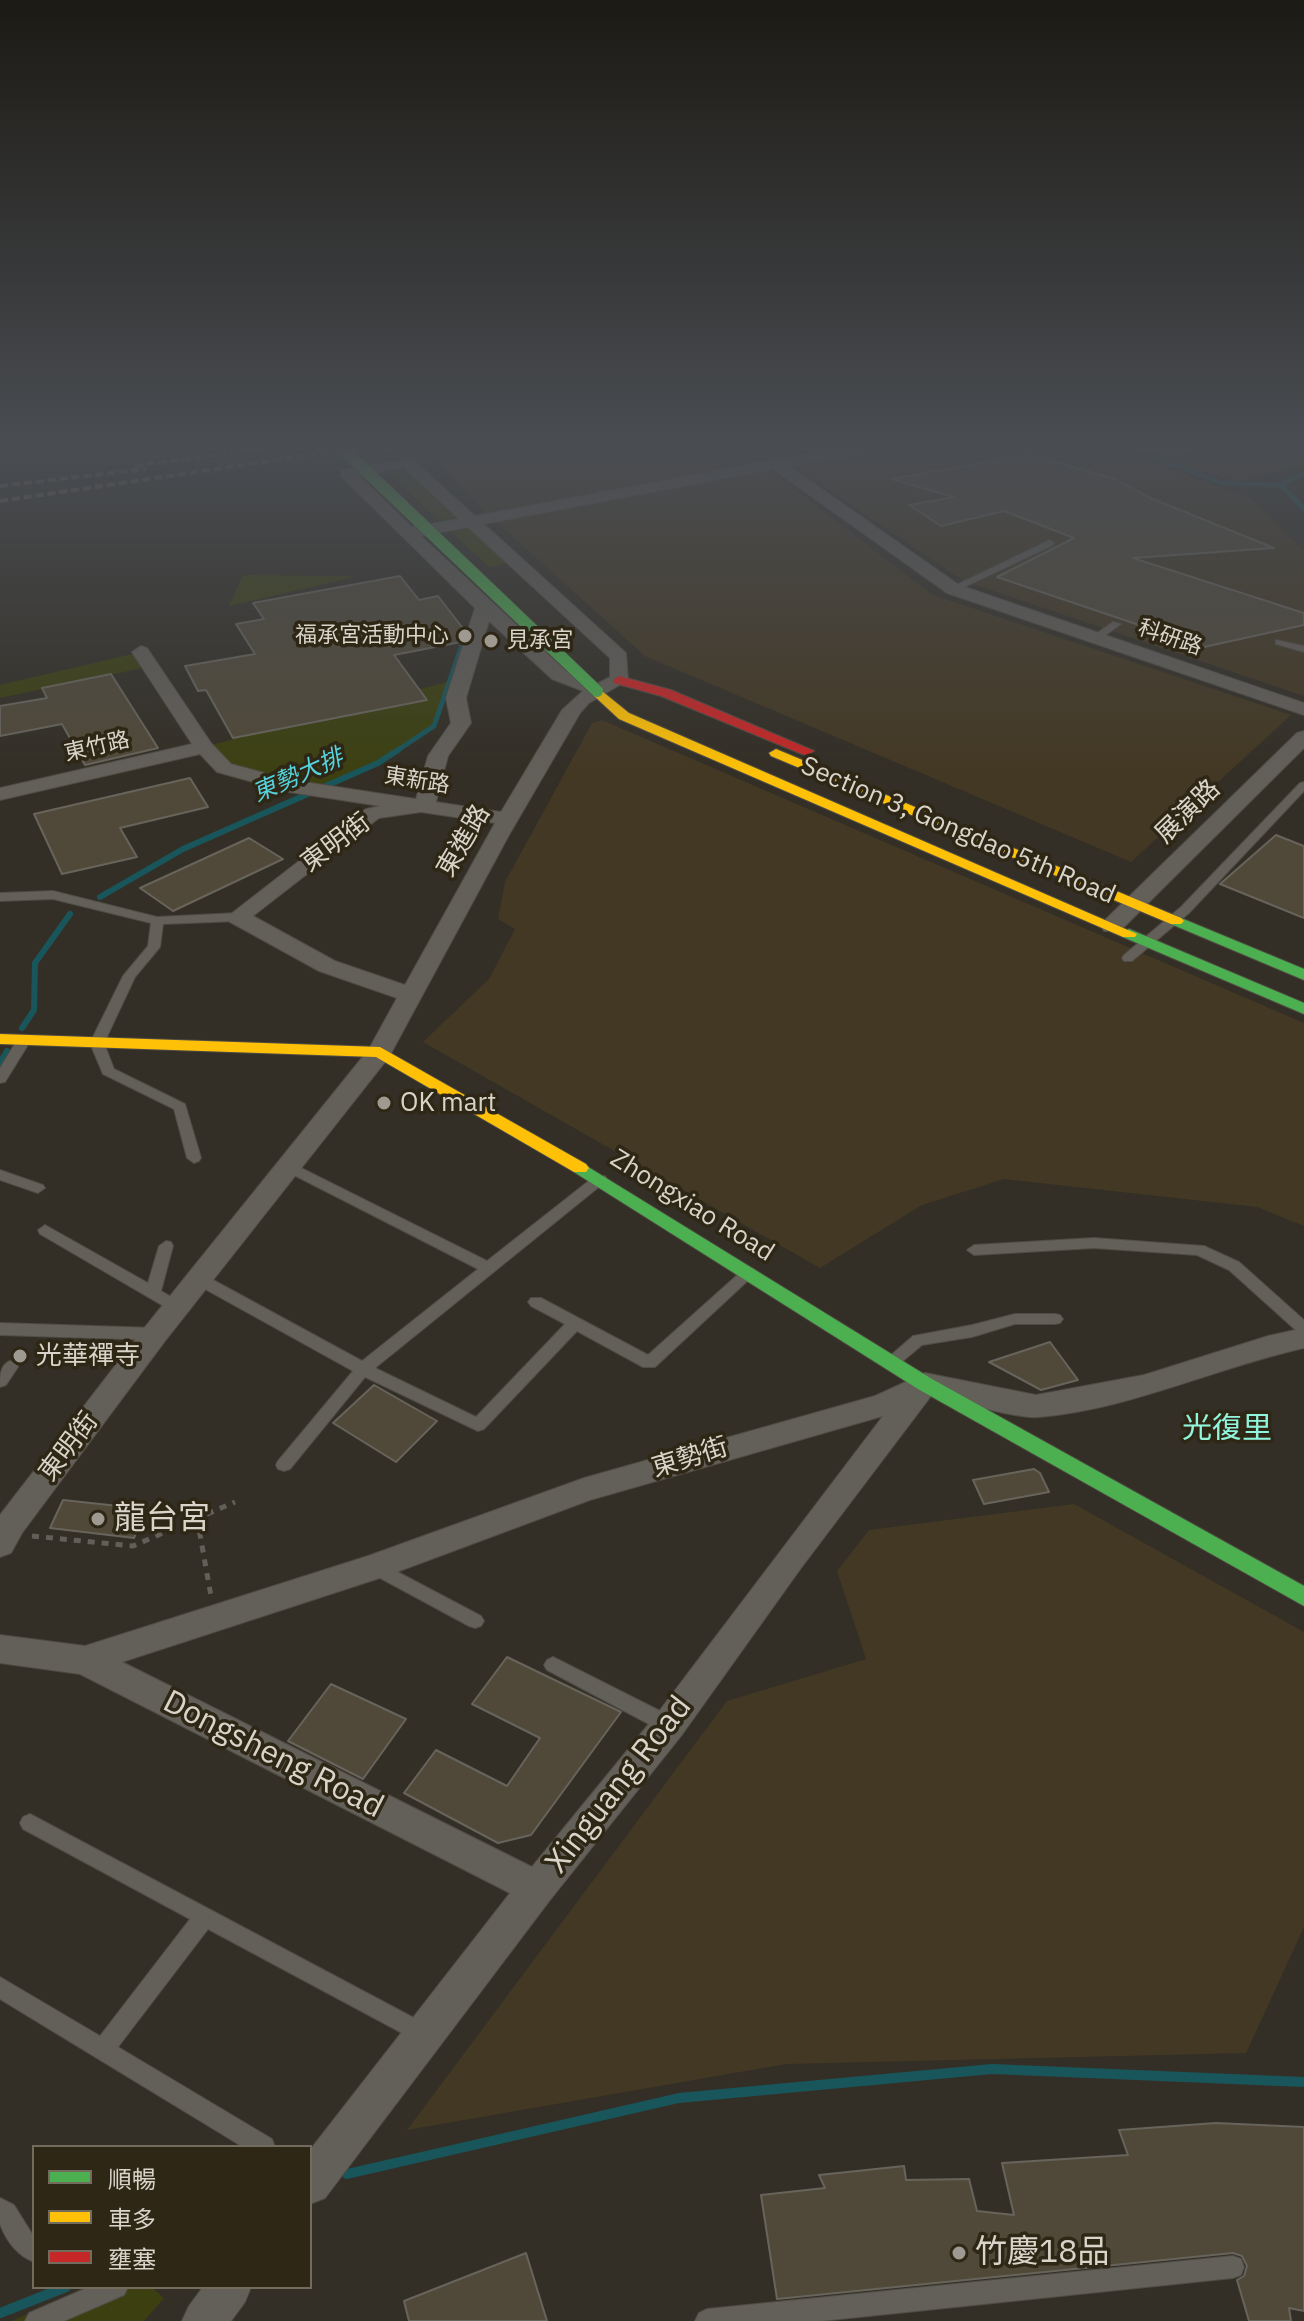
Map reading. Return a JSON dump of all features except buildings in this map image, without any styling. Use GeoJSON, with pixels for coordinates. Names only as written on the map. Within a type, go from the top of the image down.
{"type":"FeatureCollection","features":[{"type":"Feature","properties":{"kind":"street"},"geometry":{"type":"LineString","coordinates":[[433,556],[559,675],[597,691]]}},
{"type":"Feature","properties":{"kind":"street","name":"Section 3, Gongdao 5th Road"},"geometry":{"type":"LineString","coordinates":[[456,556],[597,691],[1167,926],[1304,975]]}},
{"type":"Feature","properties":{"kind":"street","name":"Section 3, Gongdao 5th Road"},"geometry":{"type":"LineString","coordinates":[[486,556],[619,680],[650,702],[1129,909],[1304,993]]}},
{"type":"Feature","properties":{"kind":"street"},"geometry":{"type":"LineString","coordinates":[[509,556],[619,657],[619,680]]}},
{"type":"Feature","properties":{"kind":"street","name":"科研路"},"geometry":{"type":"LineString","coordinates":[[907,556],[953,589],[1304,709]]}},
{"type":"Feature","properties":{"kind":"street"},"geometry":{"type":"LineString","coordinates":[[420,806],[432,794],[430,786],[438,756],[461,723],[456,698],[484,607]]}},
{"type":"Feature","properties":{"kind":"street","name":"東新路"},"geometry":{"type":"LineString","coordinates":[[141,652],[204,747],[224,768],[289,786],[508,819]]}},
{"type":"Feature","properties":{"kind":"street","name":"東進路"},"geometry":{"type":"LineString","coordinates":[[380,1052],[508,819],[572,710],[582,699],[619,680]]}},
{"type":"Feature","properties":{"kind":"street","name":"展演路"},"geometry":{"type":"LineString","coordinates":[[1129,909],[1304,737]]}},
{"type":"Feature","properties":{"kind":"street","name":"東竹路"},"geometry":{"type":"LineString","coordinates":[[0,794],[204,747]]}},
{"type":"Feature","properties":{"kind":"street","name":"東明街"},"geometry":{"type":"LineString","coordinates":[[238,917],[373,813],[420,806]]}},
{"type":"Feature","properties":{"kind":"street"},"geometry":{"type":"LineString","coordinates":[[238,917],[327,966],[410,995]]}},
{"type":"Feature","properties":{"kind":"street","name":"Section 3, Gongdao 5th Road"},"geometry":{"type":"LineString","coordinates":[[1167,926],[1304,959]]}},
{"type":"Feature","properties":{"kind":"street","name":"Section 3, Gongdao 5th Road"},"geometry":{"type":"LineString","coordinates":[[1167,926],[1304,1009]]}},
{"type":"Feature","properties":{"kind":"street","name":"Zhongxiao Road"},"geometry":{"type":"LineString","coordinates":[[0,1039],[380,1052],[600,1179],[925,1384],[1304,1597]]}},
{"type":"Feature","properties":{"kind":"street","name":"東明街"},"geometry":{"type":"LineString","coordinates":[[4,1529],[155,1334],[165,1300],[199,1279],[380,1052]]}},
{"type":"Feature","properties":{"kind":"street"},"geometry":{"type":"LineString","coordinates":[[925,1384],[1036,1406],[1145,1386],[1239,1354],[1304,1338]]}},
{"type":"Feature","properties":{"kind":"street","name":"東勢街"},"geometry":{"type":"LineString","coordinates":[[85,1660],[375,1567],[584,1490],[884,1405],[925,1384]]}},
{"type":"Feature","properties":{"kind":"street","name":"Xinguang Road"},"geometry":{"type":"LineString","coordinates":[[312,2178],[537,1888],[669,1725],[790,1559],[925,1384]]}},
{"type":"Feature","properties":{"kind":"street","name":"Dongsheng Road"},"geometry":{"type":"LineString","coordinates":[[0,1649],[85,1660],[537,1888]]}},
{"type":"Feature","properties":{"kind":"lane"},"geometry":{"type":"LineString","coordinates":[[953,589],[1022,556]]}},
{"type":"Feature","properties":{"kind":"lane"},"geometry":{"type":"LineString","coordinates":[[1096,638],[1116,624]]}},
{"type":"Feature","properties":{"kind":"lane"},"geometry":{"type":"LineString","coordinates":[[1279,642],[1304,649]]}},
{"type":"Feature","properties":{"kind":"lane"},"geometry":{"type":"LineString","coordinates":[[1128,958],[1167,926],[1304,785]]}},
{"type":"Feature","properties":{"kind":"lane"},"geometry":{"type":"LineString","coordinates":[[0,897],[53,895],[157,921],[238,917]]}},
{"type":"Feature","properties":{"kind":"lane"},"geometry":{"type":"LineString","coordinates":[[157,921],[154,947],[129,976],[97,1043],[108,1071],[180,1107],[194,1158]]}},
{"type":"Feature","properties":{"kind":"lane"},"geometry":{"type":"LineString","coordinates":[[0,1079],[24,1040]]}},
{"type":"Feature","properties":{"kind":"lane"},"geometry":{"type":"LineString","coordinates":[[289,1167],[488,1268]]}},
{"type":"Feature","properties":{"kind":"lane"},"geometry":{"type":"LineString","coordinates":[[0,1175],[38,1188]]}},
{"type":"Feature","properties":{"kind":"lane"},"geometry":{"type":"LineString","coordinates":[[284,1465],[363,1369],[600,1179]]}},
{"type":"Feature","properties":{"kind":"lane"},"geometry":{"type":"LineString","coordinates":[[45,1230],[165,1300],[166,1246]]}},
{"type":"Feature","properties":{"kind":"lane"},"geometry":{"type":"LineString","coordinates":[[974,1250],[1094,1243],[1199,1250],[1234,1266],[1304,1329]]}},
{"type":"Feature","properties":{"kind":"lane"},"geometry":{"type":"LineString","coordinates":[[536,1302],[649,1363],[749,1273]]}},
{"type":"Feature","properties":{"kind":"lane"},"geometry":{"type":"LineString","coordinates":[[199,1279],[363,1369],[478,1425],[576,1322]]}},
{"type":"Feature","properties":{"kind":"lane"},"geometry":{"type":"LineString","coordinates":[[891,1362],[918,1340],[972,1331],[1015,1319],[1055,1319]]}},
{"type":"Feature","properties":{"kind":"lane"},"geometry":{"type":"LineString","coordinates":[[0,1329],[155,1334]]}},
{"type":"Feature","properties":{"kind":"lane"},"geometry":{"type":"LineString","coordinates":[[375,1567],[475,1621]]}},
{"type":"Feature","properties":{"kind":"lane"},"geometry":{"type":"LineString","coordinates":[[553,1665],[669,1725]]}},
{"type":"Feature","properties":{"kind":"lane"},"geometry":{"type":"LineString","coordinates":[[30,1823],[424,2034]]}},
{"type":"Feature","properties":{"kind":"lane"},"geometry":{"type":"LineString","coordinates":[[103,2050],[205,1916]]}},
{"type":"Feature","properties":{"kind":"lane"},"geometry":{"type":"LineString","coordinates":[[0,1987],[261,2145]]}},
{"type":"Feature","properties":{"kind":"lane"},"geometry":{"type":"LineString","coordinates":[[0,2209],[8,2214],[22,2245],[32,2250]]}},
{"type":"Feature","properties":{"kind":"lane"},"geometry":{"type":"LineString","coordinates":[[707,2321],[1233,2267]]}},
{"type":"Feature","properties":{"kind":"lane"},"geometry":{"type":"LineString","coordinates":[[37,2321],[111,2289]]}},
{"type":"Feature","properties":{"kind":"path"},"geometry":{"type":"LineString","coordinates":[[4,1529],[133,1546],[235,1502]]}},
{"type":"Feature","properties":{"kind":"path"},"geometry":{"type":"LineString","coordinates":[[197,1518],[215,1618]]}},
{"type":"Feature","properties":{"kind":"shaded area"},"geometry":{"type":"Polygon","coordinates":[[[534,556],[882,556],[933,595],[1291,715],[1131,862],[645,656],[534,556]]]}},
{"type":"Feature","properties":{"kind":"shaded area"},"geometry":{"type":"Polygon","coordinates":[[[927,556],[1304,556],[1304,696],[964,581],[927,556]]]}},
{"type":"Feature","properties":{"kind":"shaded area"},"geometry":{"type":"Polygon","coordinates":[[[602,720],[1304,1023],[1304,1226],[1257,1207],[1004,1179],[922,1205],[820,1268],[423,1042],[489,979],[515,929],[498,919],[505,882],[592,723],[602,720]]]}},
{"type":"Feature","properties":{"kind":"shaded area"},"geometry":{"type":"Polygon","coordinates":[[[1074,1504],[1304,1632],[1304,1927],[1246,2053],[786,2064],[407,2130],[727,1701],[866,1659],[837,1571],[869,1530],[1074,1504]]]}},
{"type":"Feature","properties":{"kind":"green space"},"geometry":{"type":"Polygon","coordinates":[[[478,556],[502,556],[509,563],[489,567],[478,556]]]}},
{"type":"Feature","properties":{"kind":"green space"},"geometry":{"type":"Polygon","coordinates":[[[243,575],[347,576],[355,577],[229,606],[243,575]]]}},
{"type":"Feature","properties":{"kind":"green space"},"geometry":{"type":"Polygon","coordinates":[[[141,652],[152,666],[0,698],[0,685],[141,652]]]}},
{"type":"Feature","properties":{"kind":"green space"},"geometry":{"type":"Polygon","coordinates":[[[451,681],[434,726],[378,763],[317,790],[224,768],[204,747],[451,681]]]}},
{"type":"Feature","properties":{"kind":"green space"},"geometry":{"type":"Polygon","coordinates":[[[82,2289],[153,2289],[164,2298],[144,2321],[12,2321],[82,2289]]]}},
{"type":"Feature","properties":{"kind":"waterway","name":"東勢大排"},"geometry":{"type":"LineString","coordinates":[[398,750],[434,726],[462,645]]}},
{"type":"Feature","properties":{"kind":"waterway","name":"東勢大排"},"geometry":{"type":"LineString","coordinates":[[100,897],[183,849],[378,763],[398,750]]}},
{"type":"Feature","properties":{"kind":"waterway","name":"東勢大排"},"geometry":{"type":"LineString","coordinates":[[22,1028],[34,1010],[35,963],[70,914]]}},
{"type":"Feature","properties":{"kind":"waterway","name":"東勢大排"},"geometry":{"type":"LineString","coordinates":[[0,1063],[7,1051]]}},
{"type":"Feature","properties":{"kind":"waterway"},"geometry":{"type":"LineString","coordinates":[[347,2174],[679,2098],[992,2069],[1304,2082]]}},
{"type":"Feature","properties":{"kind":"waterway"},"geometry":{"type":"LineString","coordinates":[[0,2313],[61,2289]]}},
{"type":"Feature","properties":{"kind":"traffic: fast"},"geometry":{"type":"LineString","coordinates":[[456,556],[597,691]]}},
{"type":"Feature","properties":{"kind":"traffic: fast"},"geometry":{"type":"LineString","coordinates":[[1176,921],[1304,975]]}},
{"type":"Feature","properties":{"kind":"traffic: fast"},"geometry":{"type":"LineString","coordinates":[[1129,934],[1304,1009]]}},
{"type":"Feature","properties":{"kind":"traffic: fast"},"geometry":{"type":"LineString","coordinates":[[580,1168],[925,1384],[1304,1597]]}},
{"type":"Feature","properties":{"kind":"traffic: slow"},"geometry":{"type":"LineString","coordinates":[[597,691],[624,716],[1129,934]]}},
{"type":"Feature","properties":{"kind":"traffic: slow"},"geometry":{"type":"LineString","coordinates":[[776,753],[1176,921]]}},
{"type":"Feature","properties":{"kind":"traffic: slow"},"geometry":{"type":"LineString","coordinates":[[0,1039],[380,1052],[580,1168]]}},
{"type":"Feature","properties":{"kind":"traffic: jam"},"geometry":{"type":"LineString","coordinates":[[619,680],[666,693],[807,751]]}},
{"type":"Feature","properties":{"kind":"place","name":"福承宮活動中心"},"geometry":{"type":"Point","coordinates":[465,636]}},
{"type":"Feature","properties":{"kind":"place","name":"見承宮"},"geometry":{"type":"Point","coordinates":[491,641]}},
{"type":"Feature","properties":{"kind":"place","name":"OK mart"},"geometry":{"type":"Point","coordinates":[384,1103]}},
{"type":"Feature","properties":{"kind":"place","name":"光華禪寺"},"geometry":{"type":"Point","coordinates":[20,1356]}},
{"type":"Feature","properties":{"kind":"place","name":"龍台宮"},"geometry":{"type":"Point","coordinates":[98,1519]}},
{"type":"Feature","properties":{"kind":"place","name":"竹慶18品"},"geometry":{"type":"Point","coordinates":[959,2253]}},
{"type":"Feature","properties":{"kind":"district","name":"光復里"},"geometry":{"type":"Point","coordinates":[1227,1429]}}]}
